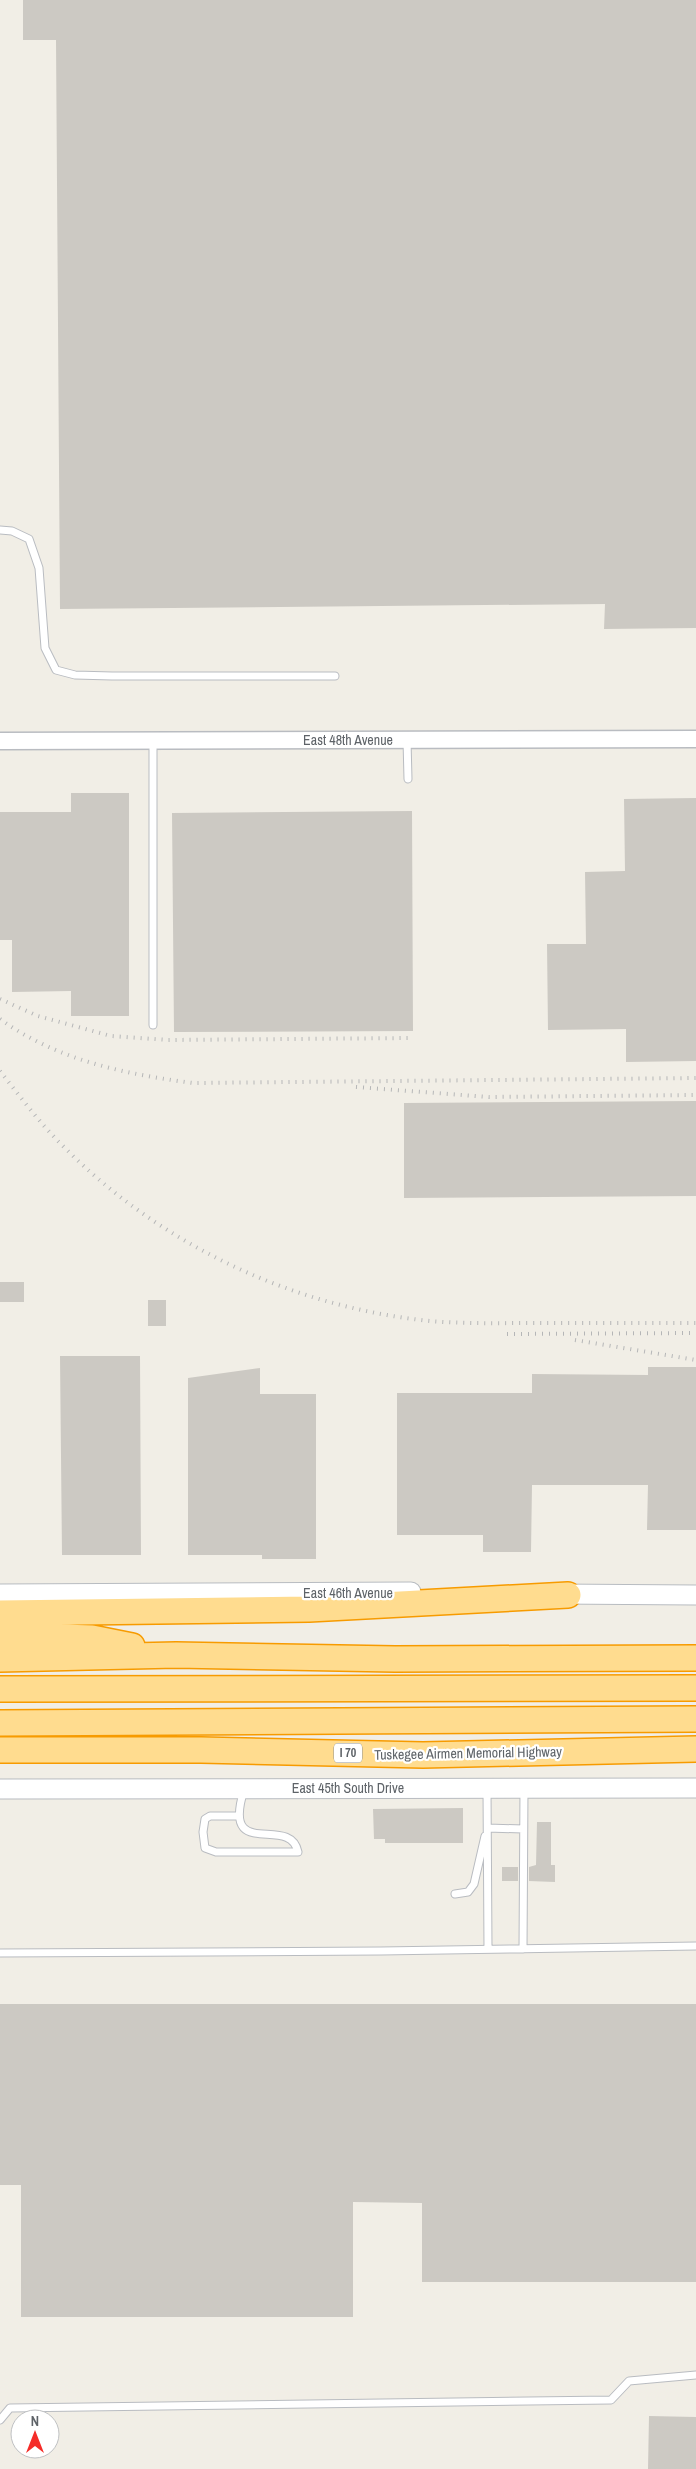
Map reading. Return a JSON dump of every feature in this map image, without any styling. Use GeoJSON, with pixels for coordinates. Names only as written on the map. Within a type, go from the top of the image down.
{"type":"FeatureCollection","features":[{"type":"Feature","properties":{"kind":"highway"},"geometry":{"type":"LineString","coordinates":[[0,1613],[309,1609],[568,1595]]}},
{"type":"Feature","properties":{"kind":"highway"},"geometry":{"type":"LineString","coordinates":[[0,1635],[92,1638],[176,1656]]}},
{"type":"Feature","properties":{"kind":"highway"},"geometry":{"type":"LineString","coordinates":[[0,1658],[176,1656],[394,1659],[696,1658]]}},
{"type":"Feature","properties":{"kind":"highway"},"geometry":{"type":"LineString","coordinates":[[0,1689],[696,1688]]}},
{"type":"Feature","properties":{"kind":"highway"},"geometry":{"type":"LineString","coordinates":[[0,1723],[696,1719]]}},
{"type":"Feature","properties":{"kind":"highway","name":"Tuskegee Airmen Memorial Highway"},"geometry":{"type":"LineString","coordinates":[[0,1750],[202,1750],[423,1755],[696,1748]]}},
{"type":"Feature","properties":{"kind":"main road","name":"East 46th Avenue"},"geometry":{"type":"LineString","coordinates":[[0,1594],[490,1592],[568,1595],[696,1595]]}},
{"type":"Feature","properties":{"kind":"main road","name":"East 45th South Drive"},"geometry":{"type":"LineString","coordinates":[[0,1790],[487,1787],[696,1788]]}},
{"type":"Feature","properties":{"kind":"street","name":"East 48th Avenue"},"geometry":{"type":"LineString","coordinates":[[0,741],[696,740]]}},
{"type":"Feature","properties":{"kind":"lane"},"geometry":{"type":"LineString","coordinates":[[0,530],[12,531],[29,539],[39,568],[45,648],[56,670],[75,675],[112,676],[335,676]]}},
{"type":"Feature","properties":{"kind":"lane"},"geometry":{"type":"LineString","coordinates":[[153,740],[153,1025]]}},
{"type":"Feature","properties":{"kind":"lane"},"geometry":{"type":"LineString","coordinates":[[407,740],[408,779]]}},
{"type":"Feature","properties":{"kind":"lane"},"geometry":{"type":"LineString","coordinates":[[487,1787],[488,1949]]}},
{"type":"Feature","properties":{"kind":"lane"},"geometry":{"type":"LineString","coordinates":[[523,1949],[524,1787]]}},
{"type":"Feature","properties":{"kind":"lane"},"geometry":{"type":"LineString","coordinates":[[238,1816],[210,1816],[205,1819],[203,1832],[205,1848],[216,1852],[298,1852],[296,1844],[290,1838],[254,1834],[245,1830],[238,1816],[244,1788]]}},
{"type":"Feature","properties":{"kind":"lane"},"geometry":{"type":"LineString","coordinates":[[488,1828],[524,1829]]}},
{"type":"Feature","properties":{"kind":"lane"},"geometry":{"type":"LineString","coordinates":[[455,1894],[468,1892],[474,1884],[481,1849],[488,1828]]}},
{"type":"Feature","properties":{"kind":"lane"},"geometry":{"type":"LineString","coordinates":[[0,1953],[696,1946]]}},
{"type":"Feature","properties":{"kind":"lane"},"geometry":{"type":"LineString","coordinates":[[0,2420],[10,2408],[611,2400],[629,2381],[696,2375]]}},
{"type":"Feature","properties":{"kind":"building"},"geometry":{"type":"Polygon","coordinates":[[[23,0],[696,0],[696,628],[604,629],[605,604],[60,609],[56,40],[23,40],[23,0]]]}},
{"type":"Feature","properties":{"kind":"building"},"geometry":{"type":"Polygon","coordinates":[[[71,793],[129,793],[129,1016],[71,1016],[71,991],[12,992],[12,940],[0,940],[0,812],[71,812],[71,793]]]}},
{"type":"Feature","properties":{"kind":"building"},"geometry":{"type":"Polygon","coordinates":[[[696,798],[696,1061],[626,1062],[626,1029],[548,1030],[547,944],[586,944],[585,872],[625,871],[624,799],[696,798]]]}},
{"type":"Feature","properties":{"kind":"building"},"geometry":{"type":"Polygon","coordinates":[[[412,811],[413,1031],[174,1032],[172,813],[412,811]]]}},
{"type":"Feature","properties":{"kind":"building"},"geometry":{"type":"Polygon","coordinates":[[[696,1101],[696,1196],[404,1198],[404,1103],[696,1101]]]}},
{"type":"Feature","properties":{"kind":"building"},"geometry":{"type":"Polygon","coordinates":[[[0,1282],[24,1282],[24,1302],[0,1302],[0,1282]]]}},
{"type":"Feature","properties":{"kind":"building"},"geometry":{"type":"Polygon","coordinates":[[[148,1300],[166,1300],[166,1326],[148,1326],[148,1300]]]}},
{"type":"Feature","properties":{"kind":"building"},"geometry":{"type":"Polygon","coordinates":[[[60,1356],[140,1356],[141,1555],[62,1555],[60,1356]]]}},
{"type":"Feature","properties":{"kind":"building"},"geometry":{"type":"Polygon","coordinates":[[[648,1367],[696,1367],[696,1530],[647,1530],[648,1485],[532,1485],[531,1552],[483,1552],[483,1535],[397,1535],[397,1393],[532,1393],[532,1374],[648,1375],[648,1367]]]}},
{"type":"Feature","properties":{"kind":"building"},"geometry":{"type":"Polygon","coordinates":[[[260,1368],[260,1394],[316,1394],[316,1559],[262,1559],[262,1555],[188,1555],[188,1378],[260,1368]]]}},
{"type":"Feature","properties":{"kind":"building"},"geometry":{"type":"Polygon","coordinates":[[[463,1808],[463,1843],[385,1843],[385,1839],[374,1839],[373,1809],[463,1808]]]}},
{"type":"Feature","properties":{"kind":"building"},"geometry":{"type":"Polygon","coordinates":[[[537,1822],[551,1822],[551,1865],[555,1865],[555,1882],[529,1881],[529,1867],[536,1865],[537,1822]]]}},
{"type":"Feature","properties":{"kind":"building"},"geometry":{"type":"Polygon","coordinates":[[[502,1867],[518,1867],[518,1881],[502,1881],[502,1867]]]}},
{"type":"Feature","properties":{"kind":"building"},"geometry":{"type":"Polygon","coordinates":[[[0,2004],[696,2004],[696,2282],[422,2282],[422,2203],[353,2202],[353,2317],[21,2317],[21,2185],[0,2185],[0,2004]]]}},
{"type":"Feature","properties":{"kind":"building"},"geometry":{"type":"Polygon","coordinates":[[[649,2416],[696,2417],[696,2469],[648,2469],[649,2416]]]}},
{"type":"Feature","properties":{"kind":"railway"},"geometry":{"type":"LineString","coordinates":[[0,999],[38,1016],[111,1036],[168,1040],[412,1038]]}},
{"type":"Feature","properties":{"kind":"railway"},"geometry":{"type":"LineString","coordinates":[[0,1019],[44,1045],[92,1063],[142,1075],[193,1083],[696,1078]]}},
{"type":"Feature","properties":{"kind":"railway"},"geometry":{"type":"LineString","coordinates":[[0,1071],[36,1117],[60,1143],[98,1179],[139,1211],[183,1240],[229,1264],[277,1285],[327,1301],[378,1313],[430,1321],[456,1323],[696,1323]]}},
{"type":"Feature","properties":{"kind":"railway"},"geometry":{"type":"LineString","coordinates":[[356,1087],[489,1097],[696,1095]]}},
{"type":"Feature","properties":{"kind":"railway"},"geometry":{"type":"LineString","coordinates":[[507,1334],[696,1333]]}},
{"type":"Feature","properties":{"kind":"railway"},"geometry":{"type":"LineString","coordinates":[[575,1340],[696,1360]]}}]}
